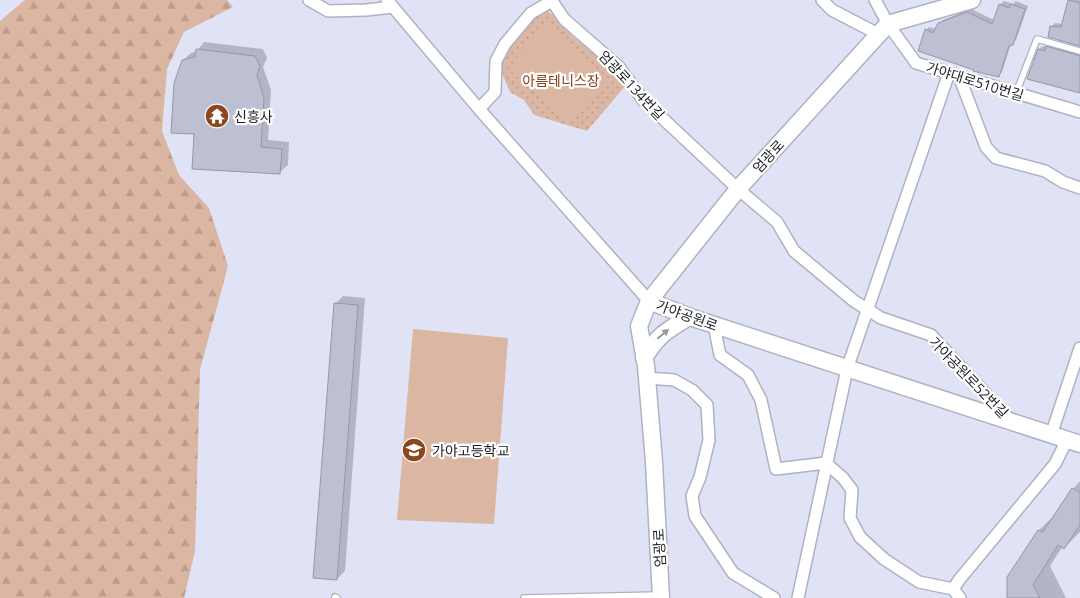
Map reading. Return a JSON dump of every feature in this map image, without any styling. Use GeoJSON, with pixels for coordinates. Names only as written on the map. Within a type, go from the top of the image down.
{"type":"FeatureCollection","features":[{"type":"Feature","properties":{"kind":"main road"},"geometry":{"type":"LineString","coordinates":[[883,29],[972,0]]}},
{"type":"Feature","properties":{"kind":"main road","name":"엄광로"},"geometry":{"type":"LineString","coordinates":[[662,597],[647,378],[639,326],[649,301],[738,189],[883,29]]}},
{"type":"Feature","properties":{"kind":"main road","name":"가야공원로"},"geometry":{"type":"LineString","coordinates":[[649,301],[714,325],[1074,442]]}},
{"type":"Feature","properties":{"kind":"main road"},"geometry":{"type":"LineString","coordinates":[[644,358],[654,342],[666,331],[689,316]]}},
{"type":"Feature","properties":{"kind":"street","name":"가야공원로"},"geometry":{"type":"LineString","coordinates":[[309,0],[328,11],[366,10],[390,3],[479,110],[649,301]]}},
{"type":"Feature","properties":{"kind":"street"},"geometry":{"type":"LineString","coordinates":[[822,0],[832,10],[883,29]]}},
{"type":"Feature","properties":{"kind":"street","name":"가야대로510번길"},"geometry":{"type":"LineString","coordinates":[[875,0],[883,29],[916,63],[1080,112]]}},
{"type":"Feature","properties":{"kind":"street"},"geometry":{"type":"LineString","coordinates":[[479,110],[495,92],[496,61],[505,44],[531,13],[552,1]]}},
{"type":"Feature","properties":{"kind":"street","name":"엄광로134번길"},"geometry":{"type":"LineString","coordinates":[[552,1],[564,19],[619,67],[643,100],[738,189]]}},
{"type":"Feature","properties":{"kind":"street"},"geometry":{"type":"LineString","coordinates":[[954,74],[986,148],[996,158],[1045,171],[1063,182],[1080,188]]}},
{"type":"Feature","properties":{"kind":"street"},"geometry":{"type":"LineString","coordinates":[[798,598],[828,465],[847,368],[954,74]]}},
{"type":"Feature","properties":{"kind":"street","name":"가야공원로52번길"},"geometry":{"type":"LineString","coordinates":[[738,189],[777,222],[794,251],[854,300],[881,318],[931,335],[1013,423]]}},
{"type":"Feature","properties":{"kind":"street"},"geometry":{"type":"LineString","coordinates":[[714,325],[720,355],[748,375],[761,400],[776,469],[826,463],[843,478],[852,490],[850,518],[860,537],[884,559],[919,582],[957,594]]}},
{"type":"Feature","properties":{"kind":"street"},"geometry":{"type":"LineString","coordinates":[[1050,435],[1080,348]]}},
{"type":"Feature","properties":{"kind":"street"},"geometry":{"type":"LineString","coordinates":[[647,378],[674,380],[692,390],[707,405],[710,440],[700,477],[692,496],[695,516],[733,573],[774,598]]}},
{"type":"Feature","properties":{"kind":"street","name":"가야공원로"},"geometry":{"type":"LineString","coordinates":[[957,594],[959,580],[1074,442]]}},
{"type":"Feature","properties":{"kind":"lane"},"geometry":{"type":"LineString","coordinates":[[1016,93],[1037,39],[1080,51]]}},
{"type":"Feature","properties":{"kind":"lane"},"geometry":{"type":"LineString","coordinates":[[524,598],[662,597]]}},
{"type":"Feature","properties":{"kind":"green space"},"geometry":{"type":"Polygon","coordinates":[[[25,0],[227,0],[233,7],[184,32],[167,69],[162,131],[179,175],[209,208],[228,266],[200,370],[195,551],[184,598],[0,598],[0,21],[25,0]]]}},
{"type":"Feature","properties":{"kind":"green space","name":"아름테니스장"},"geometry":{"type":"Polygon","coordinates":[[[548,11],[569,30],[572,36],[612,68],[626,85],[587,131],[534,115],[524,100],[510,92],[501,71],[502,60],[508,47],[533,18],[548,11]]]}},
{"type":"Feature","properties":{"kind":"green space"},"geometry":{"type":"Polygon","coordinates":[[[546,24],[609,79],[571,123],[508,69],[546,24]]]}},
{"type":"Feature","properties":{"kind":"green space"},"geometry":{"type":"Polygon","coordinates":[[[413,329],[508,338],[494,524],[397,520],[413,329]]]}},
{"type":"Feature","properties":{"kind":"building"},"geometry":{"type":"Polygon","coordinates":[[[1068,0],[1080,3],[1080,46],[1048,37],[1050,26],[1061,27],[1068,0]]]}},
{"type":"Feature","properties":{"kind":"building"},"geometry":{"type":"Polygon","coordinates":[[[999,4],[1009,8],[1011,4],[1025,9],[1013,45],[1009,46],[999,77],[973,71],[918,51],[925,29],[933,33],[938,23],[967,12],[992,24],[999,4]]]}},
{"type":"Feature","properties":{"kind":"building"},"geometry":{"type":"Polygon","coordinates":[[[1046,46],[1080,56],[1080,93],[1027,79],[1038,49],[1045,51],[1046,46]]]}},
{"type":"Feature","properties":{"kind":"building","name":"신흥사"},"geometry":{"type":"Polygon","coordinates":[[[196,49],[255,56],[260,66],[257,75],[264,98],[261,147],[282,149],[280,174],[192,169],[194,134],[171,133],[174,83],[182,60],[195,57],[196,49]]]}},
{"type":"Feature","properties":{"kind":"building"},"geometry":{"type":"Polygon","coordinates":[[[334,303],[358,305],[337,580],[313,578],[334,303]]]}},
{"type":"Feature","properties":{"kind":"building"},"geometry":{"type":"Polygon","coordinates":[[[1072,488],[1080,493],[1080,525],[1064,549],[1058,545],[1033,585],[1040,598],[1007,598],[1007,577],[1038,530],[1043,532],[1072,488]]]}},
{"type":"Feature","properties":{"kind":"place","name":"신흥사"},"geometry":{"type":"Point","coordinates":[217,116]}},
{"type":"Feature","properties":{"kind":"place","name":"가야고등학교"},"geometry":{"type":"Point","coordinates":[414,450]}}]}
